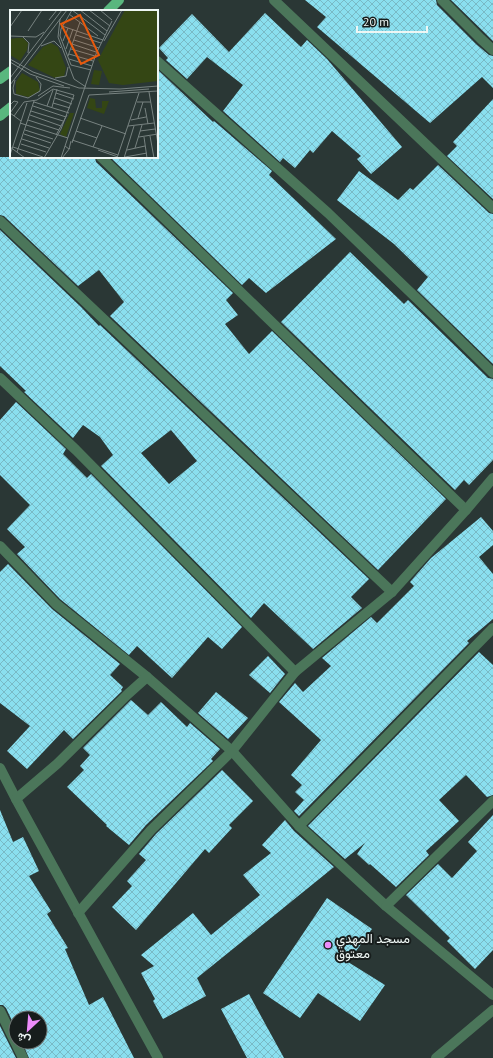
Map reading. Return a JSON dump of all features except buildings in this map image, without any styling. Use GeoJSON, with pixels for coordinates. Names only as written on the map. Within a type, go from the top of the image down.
{"type":"FeatureCollection","features":[{"type":"Feature","properties":{"kind":"main road"},"geometry":{"type":"LineString","coordinates":[[109,10],[119,0]]}},
{"type":"Feature","properties":{"kind":"main road"},"geometry":{"type":"LineString","coordinates":[[0,79],[10,73]]}},
{"type":"Feature","properties":{"kind":"main road"},"geometry":{"type":"LineString","coordinates":[[0,116],[10,108]]}},
{"type":"Feature","properties":{"kind":"street"},"geometry":{"type":"LineString","coordinates":[[274,0],[493,208]]}},
{"type":"Feature","properties":{"kind":"street"},"geometry":{"type":"LineString","coordinates":[[442,0],[493,50]]}},
{"type":"Feature","properties":{"kind":"street"},"geometry":{"type":"LineString","coordinates":[[158,62],[328,213],[493,374]]}},
{"type":"Feature","properties":{"kind":"street"},"geometry":{"type":"LineString","coordinates":[[102,158],[466,510]]}},
{"type":"Feature","properties":{"kind":"street"},"geometry":{"type":"LineString","coordinates":[[0,221],[392,592]]}},
{"type":"Feature","properties":{"kind":"street"},"geometry":{"type":"LineString","coordinates":[[0,378],[76,450],[295,672]]}},
{"type":"Feature","properties":{"kind":"street"},"geometry":{"type":"LineString","coordinates":[[78,913],[151,830],[232,751],[295,672],[392,592],[493,478]]}},
{"type":"Feature","properties":{"kind":"street"},"geometry":{"type":"LineString","coordinates":[[0,546],[56,604],[147,677],[232,751],[299,826],[386,906],[493,995]]}},
{"type":"Feature","properties":{"kind":"street"},"geometry":{"type":"LineString","coordinates":[[299,826],[493,628]]}},
{"type":"Feature","properties":{"kind":"street"},"geometry":{"type":"LineString","coordinates":[[16,799],[57,764],[147,677]]}},
{"type":"Feature","properties":{"kind":"street"},"geometry":{"type":"LineString","coordinates":[[0,768],[158,1058]]}},
{"type":"Feature","properties":{"kind":"street"},"geometry":{"type":"LineString","coordinates":[[386,906],[493,801]]}},
{"type":"Feature","properties":{"kind":"street"},"geometry":{"type":"LineString","coordinates":[[436,1058],[493,1010]]}},
{"type":"Feature","properties":{"kind":"street"},"geometry":{"type":"LineString","coordinates":[[0,1011],[23,1058]]}},
{"type":"Feature","properties":{"kind":"place","name":"مسجد المهدي معتوق"},"geometry":{"type":"Point","coordinates":[328,945]}}]}
